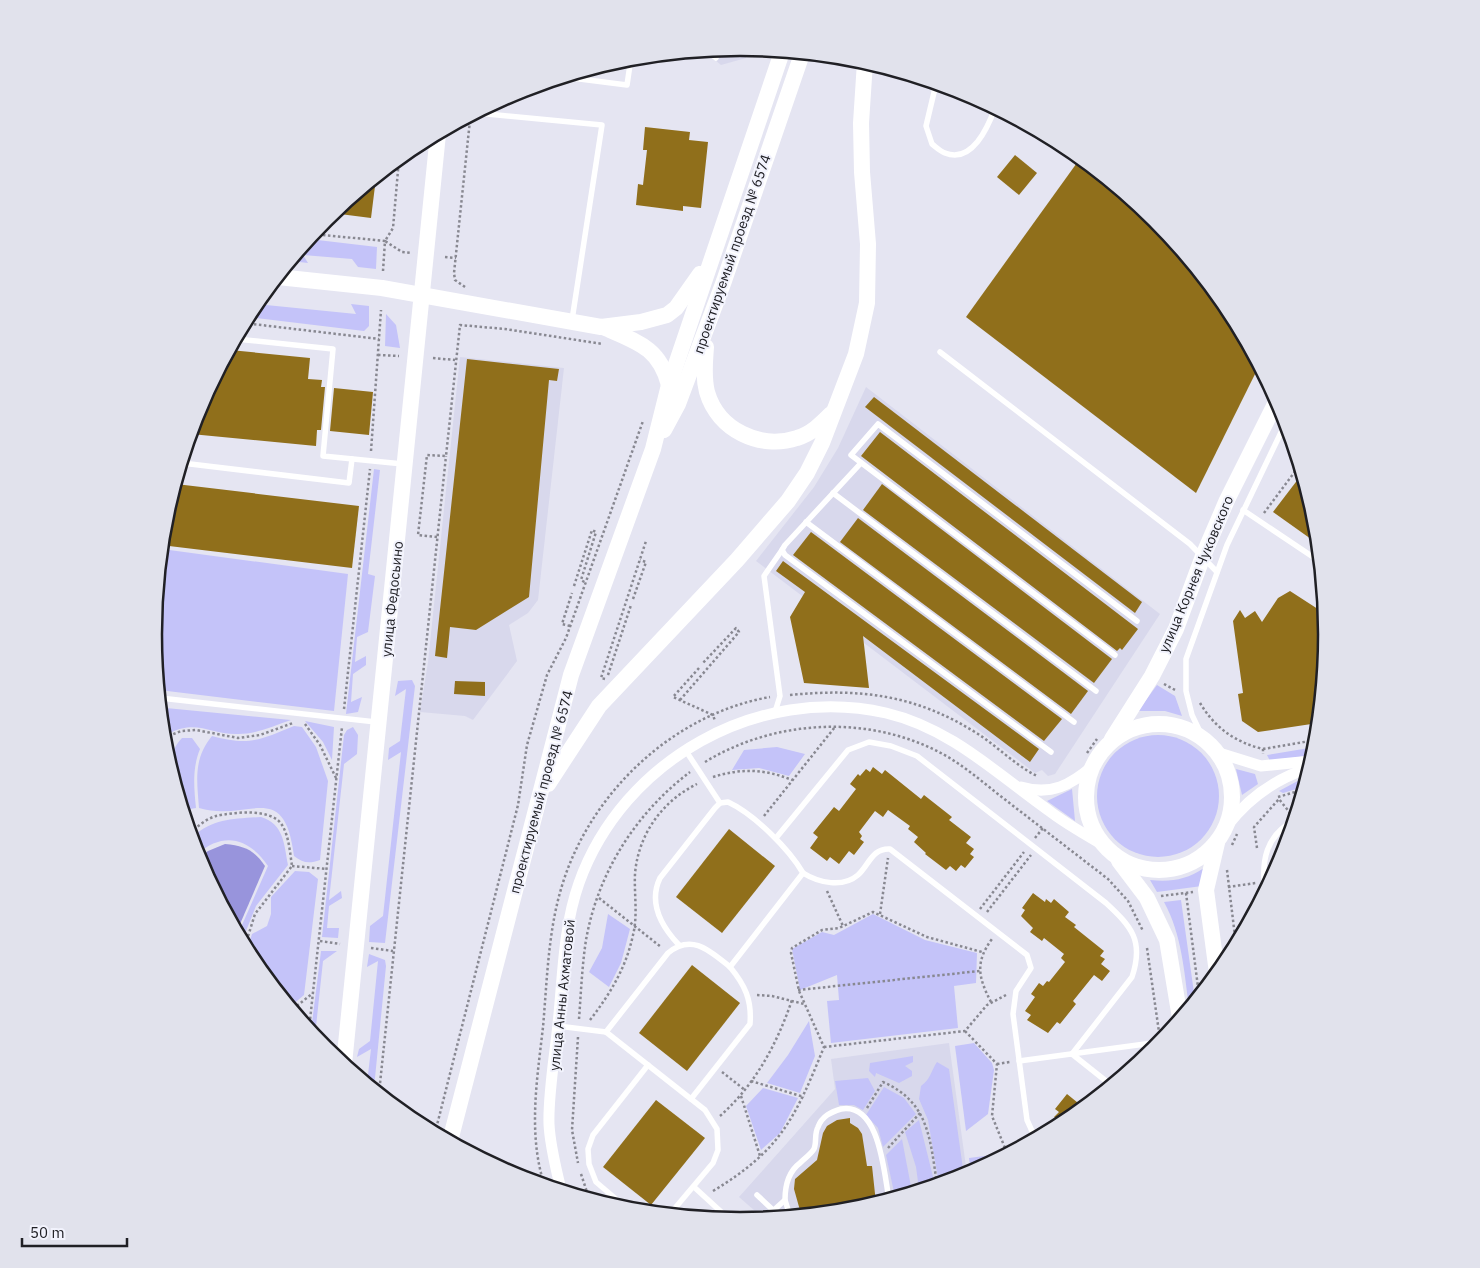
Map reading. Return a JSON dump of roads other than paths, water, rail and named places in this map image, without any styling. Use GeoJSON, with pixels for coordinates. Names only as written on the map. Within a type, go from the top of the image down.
{"type":"FeatureCollection","features":[{"type":"Feature","properties":{"kind":"main road","name":"проектируемый проезд № 6574"},"geometry":{"type":"LineString","coordinates":[[452,1134],[571,675],[653,449],[669,385],[780,57]]}},
{"type":"Feature","properties":{"kind":"main road","name":"проектируемый проезд № 6574"},"geometry":{"type":"LineString","coordinates":[[653,449],[678,404],[800,59]]}},
{"type":"Feature","properties":{"kind":"main road"},"geometry":{"type":"LineString","coordinates":[[539,799],[599,706],[737,560],[788,501],[807,473],[856,354],[867,304],[868,244],[862,172],[861,123],[864,70]]}},
{"type":"Feature","properties":{"kind":"main road","name":"улица Федосьино"},"geometry":{"type":"LineString","coordinates":[[344,1055],[406,464],[437,143]]}},
{"type":"Feature","properties":{"kind":"main road"},"geometry":{"type":"LineString","coordinates":[[285,278],[423,295],[572,323],[601,326],[641,322],[666,315],[685,298],[715,251]]}},
{"type":"Feature","properties":{"kind":"main road"},"geometry":{"type":"LineString","coordinates":[[709,321],[704,370],[705,382],[713,405],[733,428],[761,440],[786,441],[809,433],[833,413]]}},
{"type":"Feature","properties":{"kind":"main road"},"geometry":{"type":"LineString","coordinates":[[601,326],[648,347],[665,370],[669,385]]}},
{"type":"Feature","properties":{"kind":"main road","name":"улица Корнея Чуковского"},"geometry":{"type":"LineString","coordinates":[[1179,1009],[1171,951],[1163,928],[1138,884],[1108,849],[1092,824],[1087,807],[1087,762],[1152,676],[1176,629],[1203,556],[1250,450],[1272,409]]}},
{"type":"Feature","properties":{"kind":"main road","name":"улица Корнея Чуковского"},"geometry":{"type":"LineString","coordinates":[[1104,740],[1131,730],[1156,724],[1181,728],[1204,740],[1216,752],[1229,775],[1232,792],[1233,828],[1224,844],[1206,890],[1215,961]]}},
{"type":"Feature","properties":{"kind":"main road","name":"улица Корнея Чуковского"},"geometry":{"type":"LineString","coordinates":[[1108,849],[1133,865],[1150,870],[1167,870],[1184,866],[1224,844]]}},
{"type":"Feature","properties":{"kind":"street","name":"улица Анны Ахматовой"},"geometry":{"type":"LineString","coordinates":[[559,1183],[553,1156],[549,1122],[570,914],[587,864],[602,835],[625,802],[684,749],[729,726],[776,712],[834,707],[871,710],[902,717],[922,724],[949,738],[1054,814],[1108,849]]}},
{"type":"Feature","properties":{"kind":"street"},"geometry":{"type":"LineString","coordinates":[[1216,752],[1261,766],[1303,762]]}},
{"type":"Feature","properties":{"kind":"street","name":"улица Анны Ахматовой"},"geometry":{"type":"LineString","coordinates":[[1016,786],[1039,792],[1057,789],[1070,784],[1087,762]]}},
{"type":"Feature","properties":{"kind":"street"},"geometry":{"type":"LineString","coordinates":[[1233,828],[1240,809],[1266,787],[1301,772]]}},
{"type":"Feature","properties":{"kind":"lane"},"geometry":{"type":"LineString","coordinates":[[580,79],[627,85],[629,67]]}},
{"type":"Feature","properties":{"kind":"lane"},"geometry":{"type":"LineString","coordinates":[[935,90],[926,126],[932,144],[945,153],[956,154],[972,148],[987,130],[993,114]]}},
{"type":"Feature","properties":{"kind":"lane"},"geometry":{"type":"LineString","coordinates":[[488,114],[602,125],[572,323]]}},
{"type":"Feature","properties":{"kind":"lane"},"geometry":{"type":"LineString","coordinates":[[243,341],[333,349],[322,456],[406,464]]}},
{"type":"Feature","properties":{"kind":"lane"},"geometry":{"type":"LineString","coordinates":[[940,352],[1203,556],[1217,572]]}},
{"type":"Feature","properties":{"kind":"lane"},"geometry":{"type":"LineString","coordinates":[[1115,655],[851,455],[878,424],[1137,622]]}},
{"type":"Feature","properties":{"kind":"lane"},"geometry":{"type":"LineString","coordinates":[[1204,740],[1192,715],[1184,679],[1186,659],[1217,572],[1243,510],[1281,432]]}},
{"type":"Feature","properties":{"kind":"lane"},"geometry":{"type":"LineString","coordinates":[[188,464],[349,483],[352,458]]}},
{"type":"Feature","properties":{"kind":"lane"},"geometry":{"type":"LineString","coordinates":[[776,712],[780,696],[764,576],[782,550],[806,522],[862,463]]}},
{"type":"Feature","properties":{"kind":"lane"},"geometry":{"type":"LineString","coordinates":[[834,493],[1096,690]]}},
{"type":"Feature","properties":{"kind":"lane"},"geometry":{"type":"LineString","coordinates":[[1243,510],[1313,557]]}},
{"type":"Feature","properties":{"kind":"lane"},"geometry":{"type":"LineString","coordinates":[[806,522],[1074,722]]}},
{"type":"Feature","properties":{"kind":"lane"},"geometry":{"type":"LineString","coordinates":[[782,550],[785,555],[1051,752]]}},
{"type":"Feature","properties":{"kind":"lane"},"geometry":{"type":"LineString","coordinates":[[166,699],[378,723]]}},
{"type":"Feature","properties":{"kind":"lane"},"geometry":{"type":"LineString","coordinates":[[776,838],[839,758],[848,750],[869,742],[891,746],[917,756],[1121,917],[1129,926],[1137,946],[1137,962],[1132,977],[1072,1054]]}},
{"type":"Feature","properties":{"kind":"lane"},"geometry":{"type":"LineString","coordinates":[[684,749],[698,766],[720,803]]}},
{"type":"Feature","properties":{"kind":"lane"},"geometry":{"type":"LineString","coordinates":[[720,803],[733,804],[776,838],[791,854],[804,873],[824,882],[849,880],[858,875],[875,853],[880,850],[890,849],[1022,951],[1030,960],[1031,968],[1016,991],[1013,1014],[1027,1120],[1033,1132]]}},
{"type":"Feature","properties":{"kind":"lane"},"geometry":{"type":"LineString","coordinates":[[679,945],[661,921],[656,909],[656,885],[720,803]]}},
{"type":"Feature","properties":{"kind":"lane"},"geometry":{"type":"LineString","coordinates":[[1264,877],[1264,857],[1269,844],[1276,834],[1284,827]]}},
{"type":"Feature","properties":{"kind":"lane"},"geometry":{"type":"LineString","coordinates":[[730,966],[804,873]]}},
{"type":"Feature","properties":{"kind":"lane"},"geometry":{"type":"LineString","coordinates":[[606,1032],[668,953],[679,945],[691,943],[703,946],[730,966],[740,978],[749,996],[750,1024],[691,1099]]}},
{"type":"Feature","properties":{"kind":"lane"},"geometry":{"type":"LineString","coordinates":[[558,1026],[606,1032],[705,1110],[714,1122],[719,1139],[718,1150],[713,1163],[675,1208]]}},
{"type":"Feature","properties":{"kind":"lane"},"geometry":{"type":"LineString","coordinates":[[1019,1061],[1148,1044]]}},
{"type":"Feature","properties":{"kind":"lane"},"geometry":{"type":"LineString","coordinates":[[1072,1054],[1106,1081]]}},
{"type":"Feature","properties":{"kind":"lane"},"geometry":{"type":"LineString","coordinates":[[615,1198],[596,1182],[589,1164],[588,1150],[593,1135],[648,1065]]}},
{"type":"Feature","properties":{"kind":"lane"},"geometry":{"type":"LineString","coordinates":[[788,1210],[785,1200],[786,1188],[791,1173],[814,1149],[816,1131],[824,1117],[832,1112],[844,1109],[862,1116],[874,1131],[888,1193]]}},
{"type":"Feature","properties":{"kind":"lane"},"geometry":{"type":"LineString","coordinates":[[694,1187],[720,1211]]}},
{"type":"Feature","properties":{"kind":"lane"},"geometry":{"type":"LineString","coordinates":[[757,1195],[774,1210],[785,1200]]}}]}
